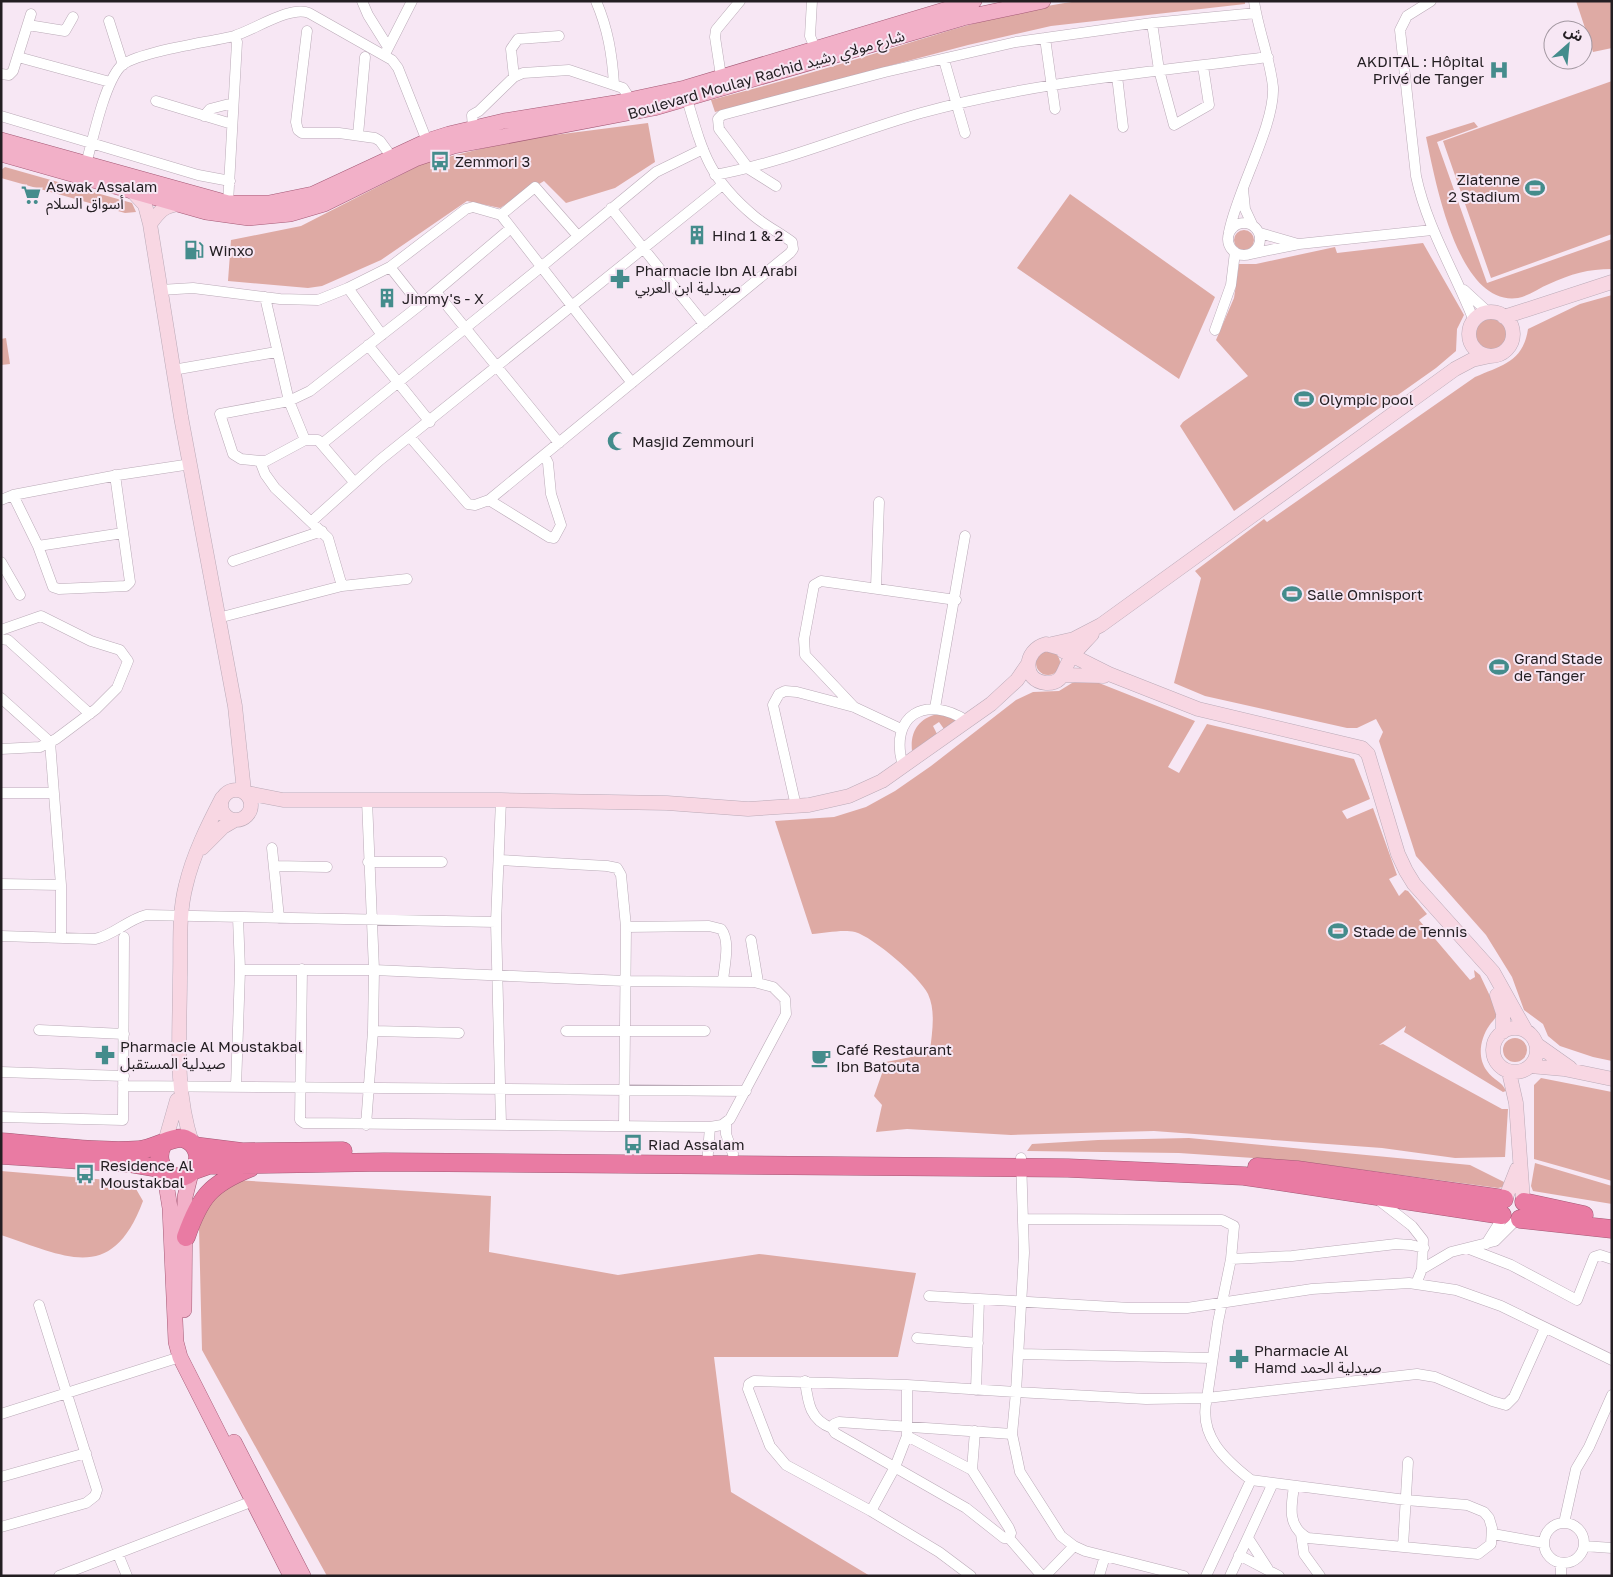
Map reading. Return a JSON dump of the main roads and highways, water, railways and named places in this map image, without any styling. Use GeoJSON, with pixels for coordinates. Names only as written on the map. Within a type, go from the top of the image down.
{"type":"FeatureCollection","features":[{"type":"Feature","properties":{"kind":"highway"},"geometry":{"type":"LineString","coordinates":[[1,1142],[127,1151],[150,1149],[180,1138],[193,1144],[242,1152],[304,1150],[707,1160],[1021,1163],[1189,1162],[1297,1170],[1612,1229]]}},
{"type":"Feature","properties":{"kind":"highway"},"geometry":{"type":"LineString","coordinates":[[164,1143],[159,1156],[164,1170]]}},
{"type":"Feature","properties":{"kind":"highway"},"geometry":{"type":"LineString","coordinates":[[191,1172],[198,1162],[198,1155],[193,1144]]}},
{"type":"Feature","properties":{"kind":"highway"},"geometry":{"type":"LineString","coordinates":[[1,1155],[128,1163],[164,1170],[178,1177],[209,1165],[707,1160],[733,1154],[1021,1163],[1068,1168],[1244,1176],[1370,1194],[1612,1219]]}},
{"type":"Feature","properties":{"kind":"highway"},"geometry":{"type":"LineString","coordinates":[[186,1237],[201,1201],[210,1191],[228,1177],[258,1165]]}},
{"type":"Feature","properties":{"kind":"main road","name":"Boulevard Moulay Rachid شارع مولاي رشيد"},"geometry":{"type":"LineString","coordinates":[[1,140],[228,203],[269,203],[313,194],[427,141],[473,128],[685,88],[974,1]]}},
{"type":"Feature","properties":{"kind":"main road","name":"Boulevard Moulay Rachid شارع مولاي رشيد"},"geometry":{"type":"LineString","coordinates":[[1,154],[178,204],[229,216],[250,218],[290,214],[324,204],[415,159],[454,146],[654,108],[963,18],[1043,1]]}},
{"type":"Feature","properties":{"kind":"main road"},"geometry":{"type":"LineString","coordinates":[[164,1170],[170,1208],[176,1342],[180,1357],[291,1576]]}},
{"type":"Feature","properties":{"kind":"main road"},"geometry":{"type":"LineString","coordinates":[[191,1172],[185,1197],[185,1332],[189,1354],[303,1576]]}},
{"type":"Feature","properties":{"kind":"place","name":"AKDITAL : Hôpital Privé de Tanger"},"geometry":{"type":"Point","coordinates":[1499,70]}},
{"type":"Feature","properties":{"kind":"place","name":"Zemmori 3"},"geometry":{"type":"Point","coordinates":[440,161]}},
{"type":"Feature","properties":{"kind":"place","name":"Ziatenne 2 Stadium"},"geometry":{"type":"Point","coordinates":[1535,188]}},
{"type":"Feature","properties":{"kind":"place","name":"Aswak Assalam أسواق السلام"},"geometry":{"type":"Point","coordinates":[31,195]}},
{"type":"Feature","properties":{"kind":"place","name":"Hind 1 & 2"},"geometry":{"type":"Point","coordinates":[697,235]}},
{"type":"Feature","properties":{"kind":"place","name":"Winxo"},"geometry":{"type":"Point","coordinates":[194,250]}},
{"type":"Feature","properties":{"kind":"place","name":"Pharmacie Ibn Al Arabi صيدلية ابن العربي"},"geometry":{"type":"Point","coordinates":[620,279]}},
{"type":"Feature","properties":{"kind":"place","name":"Jimmy's - X"},"geometry":{"type":"Point","coordinates":[387,298]}},
{"type":"Feature","properties":{"kind":"place","name":"Olympic pool"},"geometry":{"type":"Point","coordinates":[1304,399]}},
{"type":"Feature","properties":{"kind":"place","name":"Masjid Zemmouri"},"geometry":{"type":"Point","coordinates":[617,441]}},
{"type":"Feature","properties":{"kind":"place","name":"Salle Omnisport"},"geometry":{"type":"Point","coordinates":[1292,594]}},
{"type":"Feature","properties":{"kind":"place","name":"Grand Stade de Tanger"},"geometry":{"type":"Point","coordinates":[1499,667]}},
{"type":"Feature","properties":{"kind":"place","name":"Stade de Tennis"},"geometry":{"type":"Point","coordinates":[1338,931]}},
{"type":"Feature","properties":{"kind":"place","name":"Pharmacie Al Moustakbal صيدلية المستقبل"},"geometry":{"type":"Point","coordinates":[105,1055]}},
{"type":"Feature","properties":{"kind":"place","name":"Café Restaurant Ibn Batouta"},"geometry":{"type":"Point","coordinates":[821,1058]}},
{"type":"Feature","properties":{"kind":"place","name":"Riad Assalam"},"geometry":{"type":"Point","coordinates":[633,1144]}},
{"type":"Feature","properties":{"kind":"place","name":"Residence Al Moustakbal"},"geometry":{"type":"Point","coordinates":[85,1174]}},
{"type":"Feature","properties":{"kind":"place","name":"Pharmacie Al Hamd صيدلية الحمد"},"geometry":{"type":"Point","coordinates":[1239,1359]}}]}
